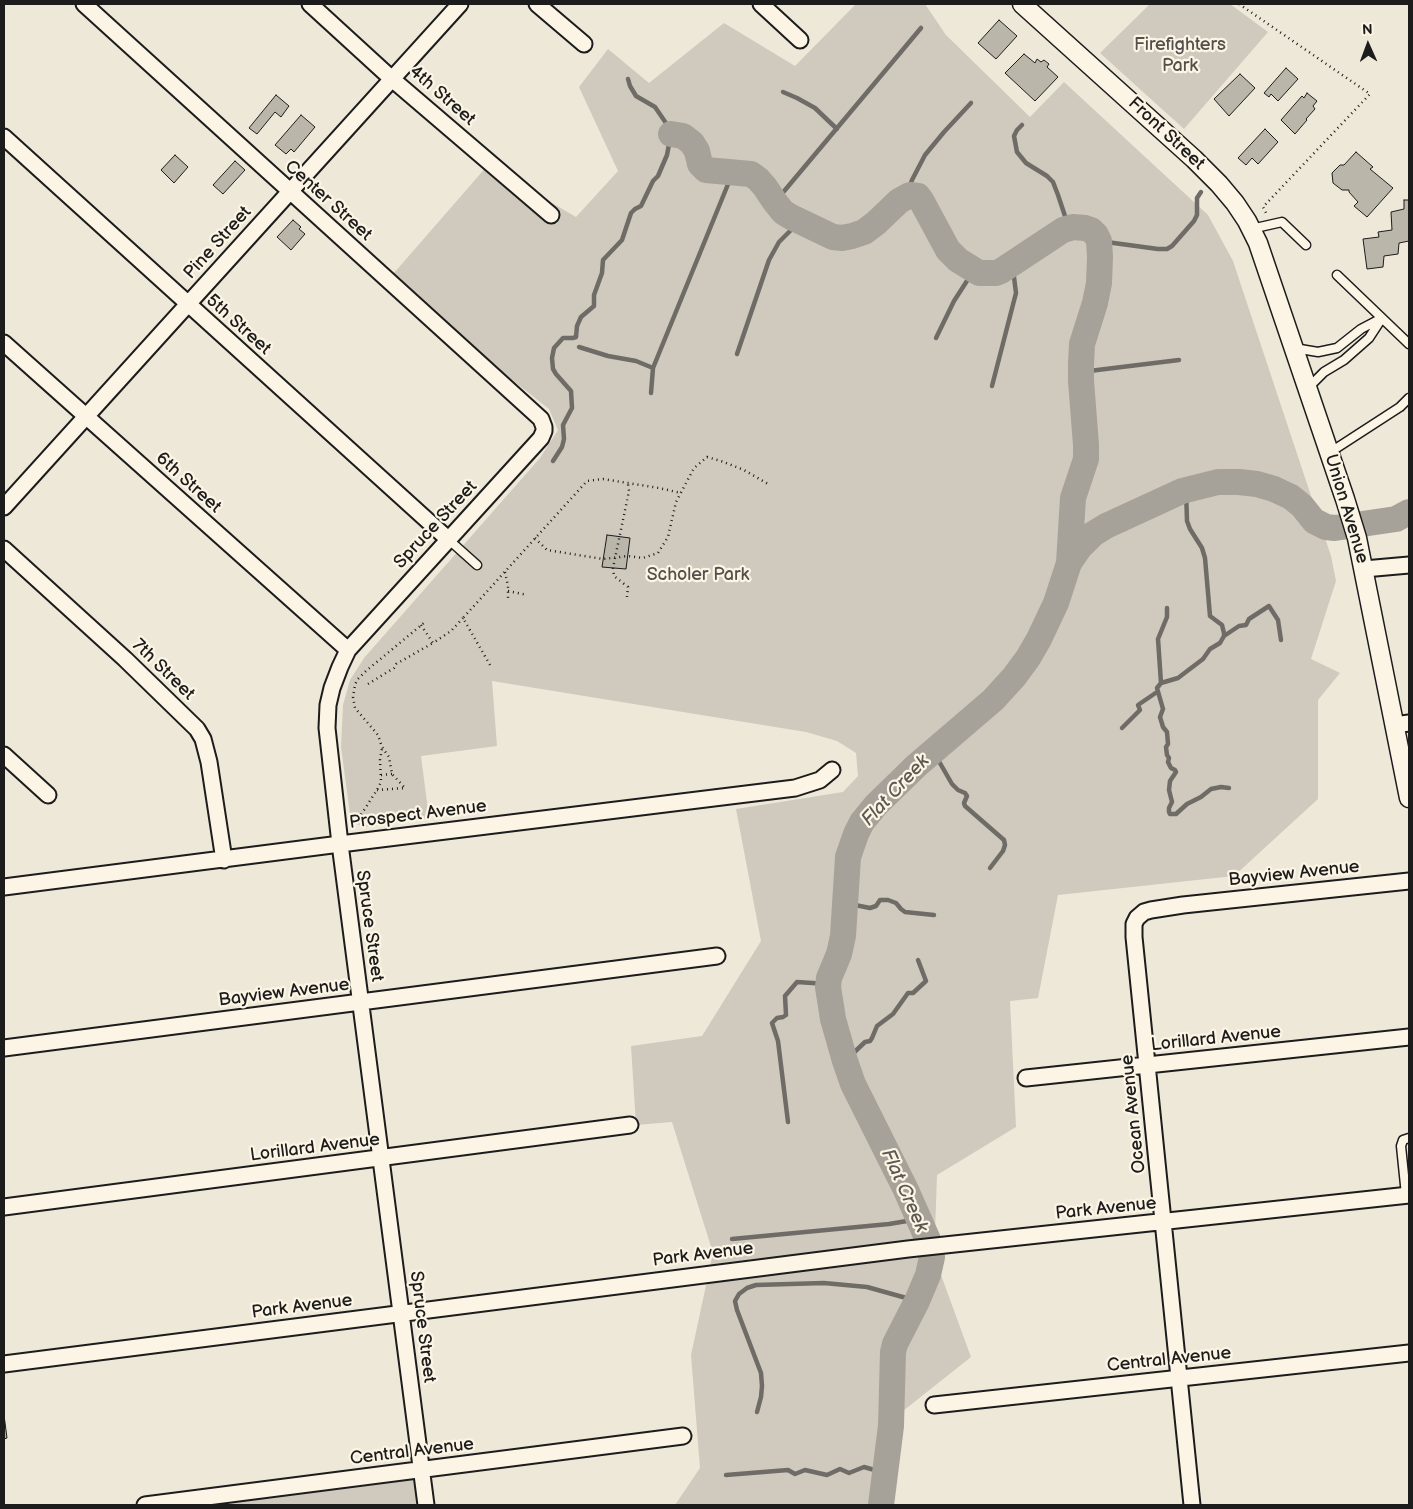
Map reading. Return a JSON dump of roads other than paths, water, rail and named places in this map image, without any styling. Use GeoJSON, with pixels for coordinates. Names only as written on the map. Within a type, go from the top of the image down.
{"type":"FeatureCollection","features":[{"type":"Feature","properties":{"kind":"street","name":"Center Street"},"geometry":{"type":"LineString","coordinates":[[84,4],[541,419],[544,427]]}},
{"type":"Feature","properties":{"kind":"street","name":"4th Street"},"geometry":{"type":"LineString","coordinates":[[310,4],[392,78],[551,215]]}},
{"type":"Feature","properties":{"kind":"street","name":"Pine Street"},"geometry":{"type":"LineString","coordinates":[[4,507],[460,4]]}},
{"type":"Feature","properties":{"kind":"street"},"geometry":{"type":"LineString","coordinates":[[537,4],[584,44]]}},
{"type":"Feature","properties":{"kind":"street"},"geometry":{"type":"LineString","coordinates":[[761,4],[800,40]]}},
{"type":"Feature","properties":{"kind":"street","name":"Front Street"},"geometry":{"type":"LineString","coordinates":[[1022,4],[1219,184],[1235,203],[1251,229]]}},
{"type":"Feature","properties":{"kind":"street","name":"5th Street"},"geometry":{"type":"LineString","coordinates":[[4,137],[449,540]]}},
{"type":"Feature","properties":{"kind":"street","name":"Union Avenue"},"geometry":{"type":"LineString","coordinates":[[1251,229],[1258,243],[1346,499],[1402,724],[1409,798]]}},
{"type":"Feature","properties":{"kind":"street","name":"6th Street"},"geometry":{"type":"LineString","coordinates":[[4,343],[348,650]]}},
{"type":"Feature","properties":{"kind":"street","name":"Spruce Street"},"geometry":{"type":"LineString","coordinates":[[426,1505],[340,844],[327,728],[328,705],[332,688],[348,650],[541,438],[544,427]]}},
{"type":"Feature","properties":{"kind":"street","name":"7th Street"},"geometry":{"type":"LineString","coordinates":[[4,549],[125,659],[197,729],[203,739],[209,762],[224,860]]}},
{"type":"Feature","properties":{"kind":"street"},"geometry":{"type":"LineString","coordinates":[[1363,563],[1409,565]]}},
{"type":"Feature","properties":{"kind":"street"},"geometry":{"type":"LineString","coordinates":[[4,755],[48,795]]}},
{"type":"Feature","properties":{"kind":"street","name":"Prospect Avenue"},"geometry":{"type":"LineString","coordinates":[[4,888],[340,844],[795,788],[820,780],[832,770]]}},
{"type":"Feature","properties":{"kind":"street","name":"Bayview Avenue"},"geometry":{"type":"LineString","coordinates":[[1184,905],[1409,881]]}},
{"type":"Feature","properties":{"kind":"street","name":"Ocean Avenue"},"geometry":{"type":"LineString","coordinates":[[1184,905],[1144,912],[1136,918],[1134,937],[1192,1505]]}},
{"type":"Feature","properties":{"kind":"street","name":"Bayview Avenue"},"geometry":{"type":"LineString","coordinates":[[4,1048],[717,956]]}},
{"type":"Feature","properties":{"kind":"street","name":"Lorillard Avenue"},"geometry":{"type":"LineString","coordinates":[[1026,1078],[1409,1037]]}},
{"type":"Feature","properties":{"kind":"street","name":"Lorillard Avenue"},"geometry":{"type":"LineString","coordinates":[[4,1207],[630,1126]]}},
{"type":"Feature","properties":{"kind":"street","name":"Park Avenue"},"geometry":{"type":"LineString","coordinates":[[4,1364],[908,1249],[1408,1195]]}},
{"type":"Feature","properties":{"kind":"street","name":"Central Avenue"},"geometry":{"type":"LineString","coordinates":[[934,1405],[1409,1353]]}},
{"type":"Feature","properties":{"kind":"street","name":"Central Avenue"},"geometry":{"type":"LineString","coordinates":[[145,1505],[684,1436]]}},
{"type":"Feature","properties":{"kind":"lane"},"geometry":{"type":"LineString","coordinates":[[1251,229],[1282,222],[1306,245]]}},
{"type":"Feature","properties":{"kind":"lane"},"geometry":{"type":"LineString","coordinates":[[1337,275],[1409,344]]}},
{"type":"Feature","properties":{"kind":"lane"},"geometry":{"type":"LineString","coordinates":[[1293,348],[1318,352],[1337,348],[1361,329],[1382,318]]}},
{"type":"Feature","properties":{"kind":"lane"},"geometry":{"type":"LineString","coordinates":[[1307,389],[1324,372],[1344,360],[1369,338],[1382,318]]}},
{"type":"Feature","properties":{"kind":"lane"},"geometry":{"type":"LineString","coordinates":[[1329,453],[1400,407],[1409,398]]}},
{"type":"Feature","properties":{"kind":"lane"},"geometry":{"type":"LineString","coordinates":[[449,540],[477,565]]}},
{"type":"Feature","properties":{"kind":"lane"},"geometry":{"type":"LineString","coordinates":[[1408,1195],[1401,1146],[1403,1140],[1409,1138]]}},
{"type":"Feature","properties":{"kind":"waterway"},"geometry":{"type":"LineString","coordinates":[[775,202],[921,28]]}},
{"type":"Feature","properties":{"kind":"waterway"},"geometry":{"type":"LineString","coordinates":[[553,461],[562,447],[564,439],[563,425],[572,408],[571,391],[553,369],[552,358],[554,348],[563,338],[576,337],[577,326],[581,317],[594,306],[594,295],[602,273],[603,260],[622,240],[631,213],[641,206],[653,181],[658,176],[667,155],[671,134],[668,126],[655,107],[636,96],[628,79]]}},
{"type":"Feature","properties":{"kind":"waterway"},"geometry":{"type":"LineString","coordinates":[[783,92],[815,108],[837,129]]}},
{"type":"Feature","properties":{"kind":"waterway"},"geometry":{"type":"LineString","coordinates":[[906,197],[912,180],[925,155],[971,103]]}},
{"type":"Feature","properties":{"kind":"waterway"},"geometry":{"type":"LineString","coordinates":[[1022,125],[1014,136],[1017,152],[1026,163],[1053,182],[1069,228]]}},
{"type":"Feature","properties":{"kind":"waterway"},"geometry":{"type":"LineString","coordinates":[[671,134],[683,136],[692,143],[697,151],[700,164],[706,170],[751,174],[765,187],[783,212],[833,237],[842,238],[864,232],[899,201],[910,195],[918,196],[948,250],[958,260],[979,273],[996,273],[1001,271],[1063,230],[1073,227],[1085,228],[1091,230],[1096,235],[1099,241],[1099,283],[1095,303],[1082,344],[1081,364],[1086,459],[1073,498],[1069,563]]}},
{"type":"Feature","properties":{"kind":"waterway"},"geometry":{"type":"LineString","coordinates":[[651,393],[653,368],[733,172]]}},
{"type":"Feature","properties":{"kind":"waterway"},"geometry":{"type":"LineString","coordinates":[[1099,241],[1167,249],[1172,246],[1194,221],[1197,215],[1197,198],[1201,192]]}},
{"type":"Feature","properties":{"kind":"waterway"},"geometry":{"type":"LineString","coordinates":[[737,354],[769,260],[779,242],[800,221]]}},
{"type":"Feature","properties":{"kind":"waterway"},"geometry":{"type":"LineString","coordinates":[[992,386],[1016,293],[1014,277],[1009,266]]}},
{"type":"Feature","properties":{"kind":"waterway"},"geometry":{"type":"LineString","coordinates":[[936,338],[954,301],[974,270]]}},
{"type":"Feature","properties":{"kind":"waterway"},"geometry":{"type":"LineString","coordinates":[[579,347],[608,356],[636,361],[653,368]]}},
{"type":"Feature","properties":{"kind":"waterway"},"geometry":{"type":"LineString","coordinates":[[1081,372],[1179,360]]}},
{"type":"Feature","properties":{"kind":"waterway","name":"Flat Creek"},"geometry":{"type":"LineString","coordinates":[[881,1505],[891,1426],[893,1352],[928,1275],[932,1257],[928,1240],[906,1190],[853,1084],[833,1019],[828,987],[829,978],[839,954],[843,936],[848,857],[862,822],[876,805],[916,766],[993,700],[1014,677],[1039,639],[1056,603],[1069,563],[1080,547],[1093,534],[1106,526],[1182,491],[1218,482],[1257,484],[1274,489],[1291,497],[1302,506],[1314,521],[1326,527],[1335,528],[1396,519],[1409,512]]}},
{"type":"Feature","properties":{"kind":"waterway"},"geometry":{"type":"LineString","coordinates":[[1186,490],[1187,521],[1202,548],[1205,558],[1210,616],[1222,625],[1224,636],[1220,643],[1210,649],[1203,659],[1178,678],[1161,683],[1157,688],[1163,709],[1160,717],[1163,727],[1167,732],[1168,762],[1176,772],[1170,781],[1169,790],[1172,802],[1169,812],[1170,814],[1176,814],[1187,804],[1211,789],[1229,788]]}},
{"type":"Feature","properties":{"kind":"waterway"},"geometry":{"type":"LineString","coordinates":[[1224,636],[1239,626],[1246,625],[1249,619],[1269,606],[1278,620],[1281,640]]}},
{"type":"Feature","properties":{"kind":"waterway"},"geometry":{"type":"LineString","coordinates":[[1161,683],[1158,639],[1167,617],[1167,608]]}},
{"type":"Feature","properties":{"kind":"waterway"},"geometry":{"type":"LineString","coordinates":[[1122,728],[1140,710],[1138,705],[1157,692]]}},
{"type":"Feature","properties":{"kind":"waterway"},"geometry":{"type":"LineString","coordinates":[[933,751],[952,784],[967,796],[964,803],[965,806],[1004,840],[1003,851],[990,868]]}},
{"type":"Feature","properties":{"kind":"waterway"},"geometry":{"type":"LineString","coordinates":[[845,903],[870,908],[876,906],[880,900],[888,900],[896,903],[905,912],[934,915]]}},
{"type":"Feature","properties":{"kind":"waterway"},"geometry":{"type":"LineString","coordinates":[[845,1061],[865,1042],[870,1041],[877,1026],[893,1014],[908,993],[913,993],[926,981],[918,960]]}},
{"type":"Feature","properties":{"kind":"waterway"},"geometry":{"type":"LineString","coordinates":[[788,1122],[778,1041],[772,1023],[777,1018],[786,1015],[785,996],[797,982],[828,984]]}},
{"type":"Feature","properties":{"kind":"waterway"},"geometry":{"type":"LineString","coordinates":[[732,1239],[889,1224],[919,1219]]}},
{"type":"Feature","properties":{"kind":"waterway"},"geometry":{"type":"LineString","coordinates":[[757,1412],[761,1397],[761,1373],[735,1301],[739,1294],[747,1288],[756,1285],[824,1283],[867,1287],[917,1301]]}},
{"type":"Feature","properties":{"kind":"waterway"},"geometry":{"type":"LineString","coordinates":[[726,1475],[788,1470],[795,1474],[805,1470],[827,1475],[840,1469],[849,1473],[864,1467],[885,1473]]}},
{"type":"Feature","properties":{"kind":"park label","name":"Firefighters Park"},"geometry":{"type":"Point","coordinates":[1180,55]}},
{"type":"Feature","properties":{"kind":"park label","name":"Scholer Park"},"geometry":{"type":"Point","coordinates":[698,575]}}]}
